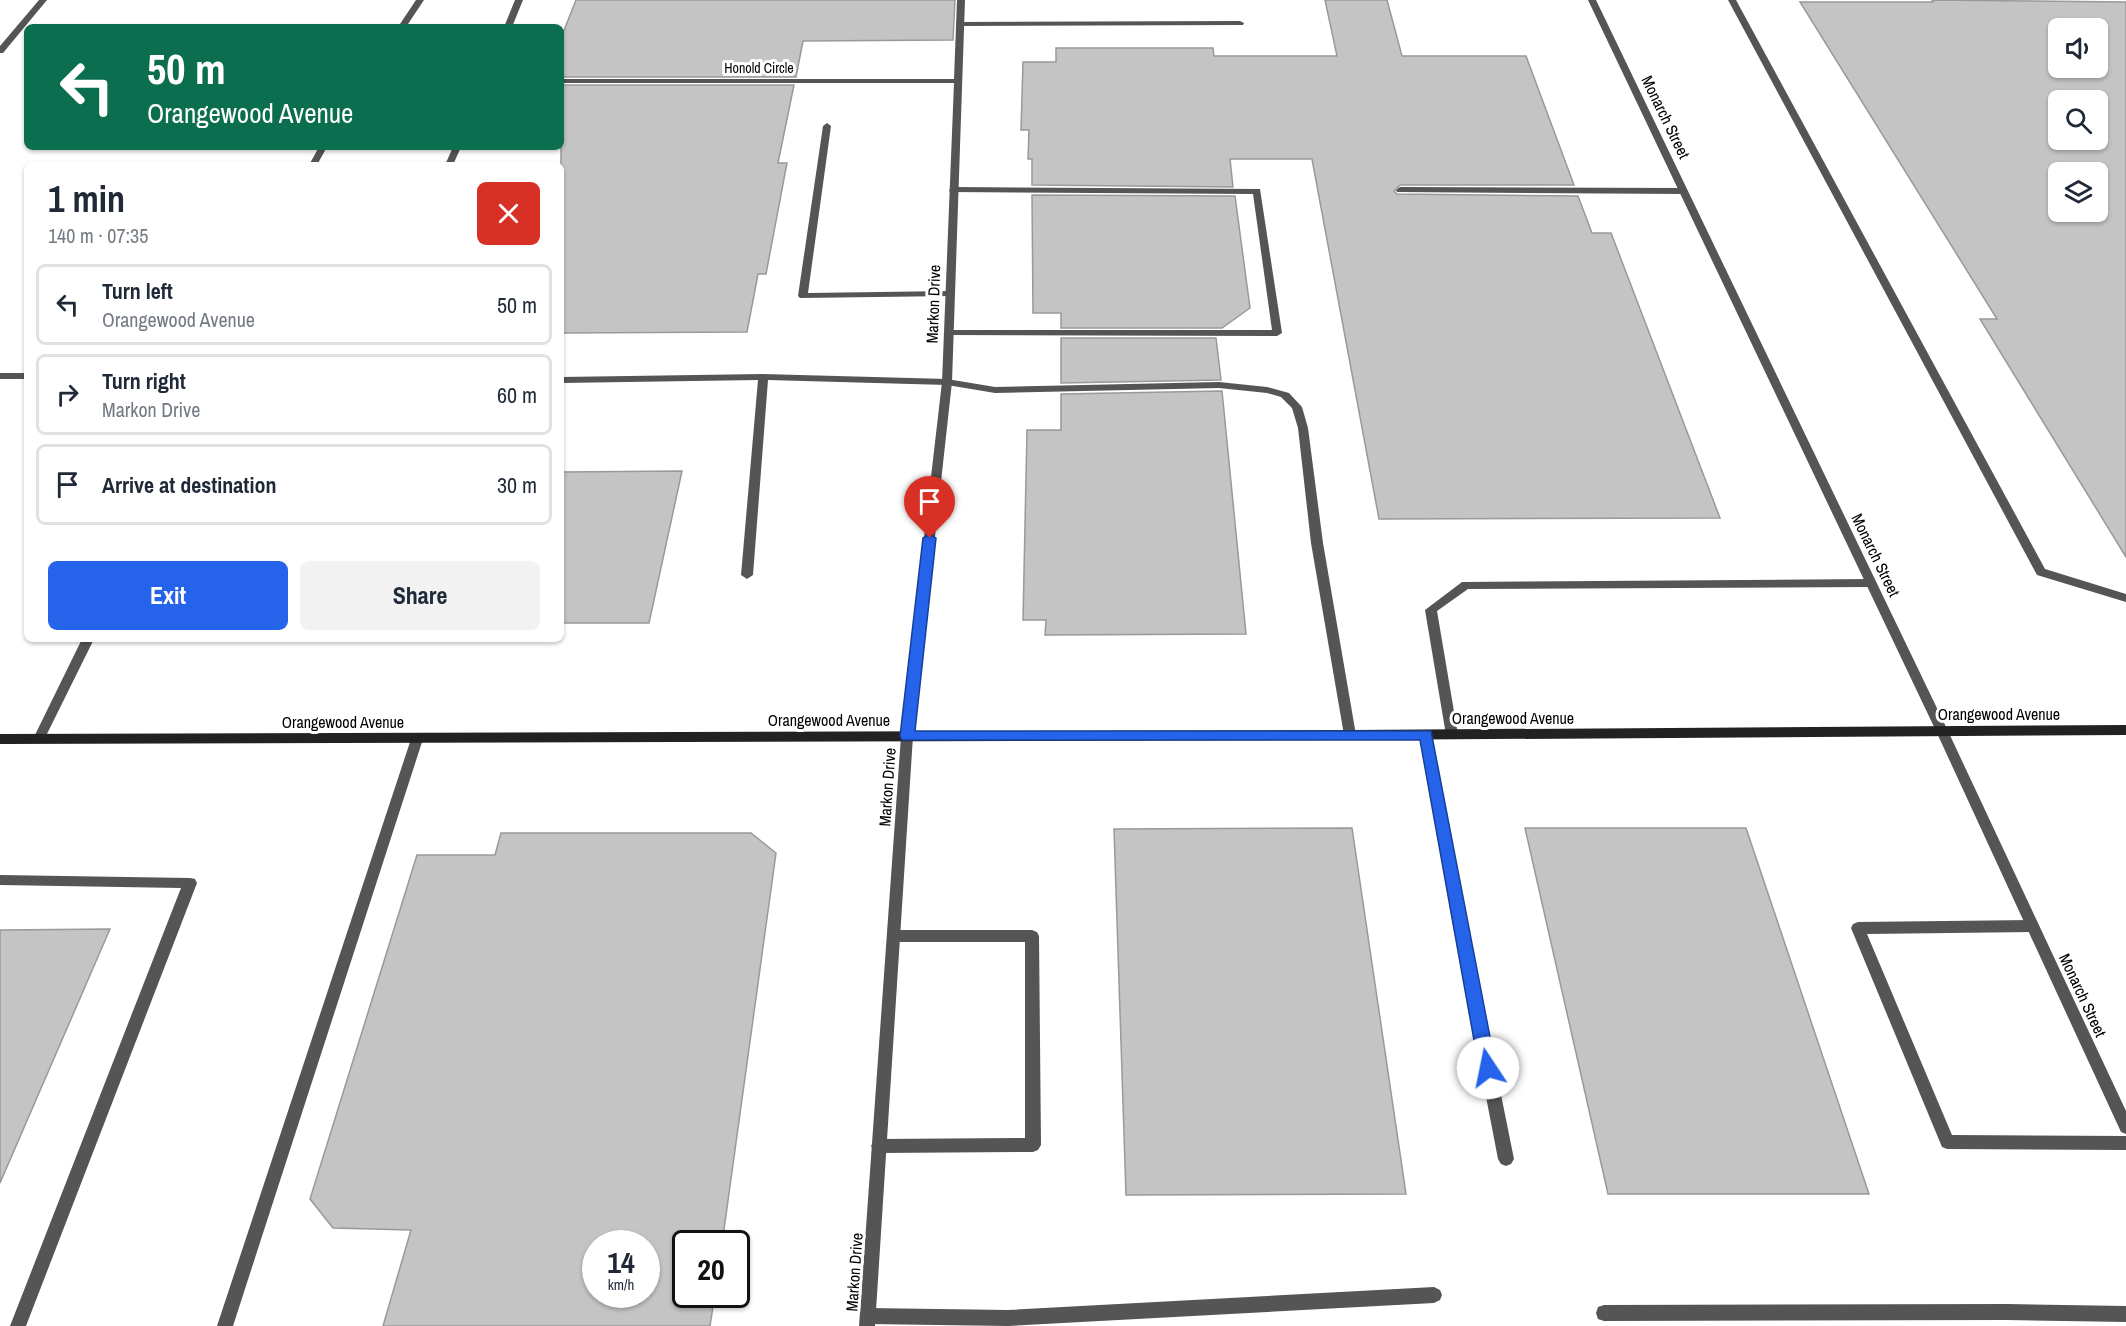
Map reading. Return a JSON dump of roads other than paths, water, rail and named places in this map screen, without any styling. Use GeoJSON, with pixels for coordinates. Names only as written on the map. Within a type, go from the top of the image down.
{"type":"FeatureCollection","features":[{"type":"Feature","properties":{"kind":"street"},"geometry":{"type":"LineString","coordinates":[[0,51],[43,0]]}},
{"type":"Feature","properties":{"kind":"street"},"geometry":{"type":"LineString","coordinates":[[404,24],[420,0]]}},
{"type":"Feature","properties":{"kind":"street"},"geometry":{"type":"LineString","coordinates":[[508,24],[519,0]]}},
{"type":"Feature","properties":{"kind":"street","name":"Markon Drive"},"geometry":{"type":"LineString","coordinates":[[867,1321],[907,736],[947,382],[961,0]]}},
{"type":"Feature","properties":{"kind":"street","name":"Monarch Street"},"geometry":{"type":"LineString","coordinates":[[1592,0],[1942,731],[2126,1126]]}},
{"type":"Feature","properties":{"kind":"street"},"geometry":{"type":"LineString","coordinates":[[1732,0],[2041,572],[2126,598]]}},
{"type":"Feature","properties":{"kind":"street"},"geometry":{"type":"LineString","coordinates":[[960,24],[1240,23]]}},
{"type":"Feature","properties":{"kind":"street","name":"Honold Circle"},"geometry":{"type":"LineString","coordinates":[[564,81],[957,81]]}},
{"type":"Feature","properties":{"kind":"street"},"geometry":{"type":"LineString","coordinates":[[827,126],[803,296],[950,294]]}},
{"type":"Feature","properties":{"kind":"street"},"geometry":{"type":"LineString","coordinates":[[949,333],[1277,333],[1257,191],[953,190]]}},
{"type":"Feature","properties":{"kind":"street"},"geometry":{"type":"LineString","coordinates":[[1400,190],[1684,191]]}},
{"type":"Feature","properties":{"kind":"street"},"geometry":{"type":"LineString","coordinates":[[0,376],[24,376]]}},
{"type":"Feature","properties":{"kind":"street"},"geometry":{"type":"LineString","coordinates":[[747,575],[763,376]]}},
{"type":"Feature","properties":{"kind":"street"},"geometry":{"type":"LineString","coordinates":[[564,380],[763,376],[947,382],[995,390],[1219,385],[1267,390],[1285,395],[1297,407],[1303,428],[1317,543],[1350,735]]}},
{"type":"Feature","properties":{"kind":"street"},"geometry":{"type":"LineString","coordinates":[[1452,735],[1431,610],[1466,585],[1871,583]]}},
{"type":"Feature","properties":{"kind":"street"},"geometry":{"type":"LineString","coordinates":[[39,740],[87,642]]}},
{"type":"Feature","properties":{"kind":"street","name":"Orangewood Avenue"},"geometry":{"type":"LineString","coordinates":[[0,740],[1452,735],[2126,730]]}},
{"type":"Feature","properties":{"kind":"street"},"geometry":{"type":"LineString","coordinates":[[1426,735],[1461,931],[1506,1159]]}},
{"type":"Feature","properties":{"kind":"street"},"geometry":{"type":"LineString","coordinates":[[225,1326],[417,739]]}},
{"type":"Feature","properties":{"kind":"street"},"geometry":{"type":"LineString","coordinates":[[0,880],[189,884],[18,1326]]}},
{"type":"Feature","properties":{"kind":"street"},"geometry":{"type":"LineString","coordinates":[[2032,926],[1858,928],[1947,1142],[2126,1143]]}},
{"type":"Feature","properties":{"kind":"street"},"geometry":{"type":"LineString","coordinates":[[879,1146],[1033,1145],[1032,936],[894,936]]}},
{"type":"Feature","properties":{"kind":"street"},"geometry":{"type":"LineString","coordinates":[[867,1321],[1008,1318],[1434,1295]]}},
{"type":"Feature","properties":{"kind":"street"},"geometry":{"type":"LineString","coordinates":[[1604,1313],[2126,1314]]}}]}
